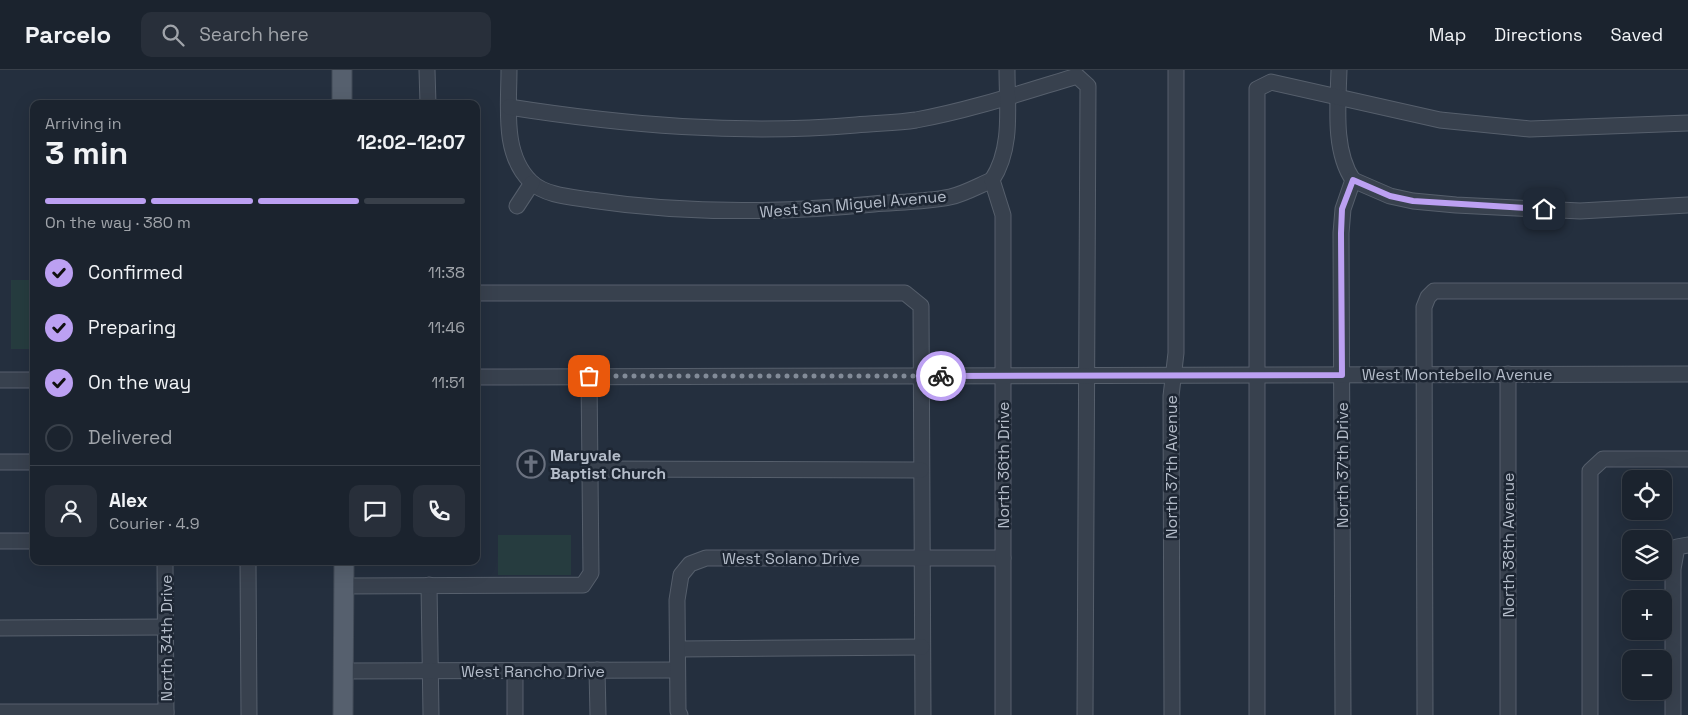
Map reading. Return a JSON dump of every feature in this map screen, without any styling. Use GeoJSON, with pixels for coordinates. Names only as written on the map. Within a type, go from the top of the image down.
{"type":"FeatureCollection","features":[{"type":"Feature","properties":{"kind":"main road"},"geometry":{"type":"LineString","coordinates":[[342,70],[342,100]]}},
{"type":"Feature","properties":{"kind":"main road"},"geometry":{"type":"LineString","coordinates":[[343,715],[344,565]]}},
{"type":"Feature","properties":{"kind":"street"},"geometry":{"type":"LineString","coordinates":[[427,70],[428,100]]}},
{"type":"Feature","properties":{"kind":"street"},"geometry":{"type":"LineString","coordinates":[[509,70],[509,134],[513,154],[532,183],[517,206]]}},
{"type":"Feature","properties":{"kind":"street"},"geometry":{"type":"LineString","coordinates":[[992,180],[1000,167],[1007,142],[1007,70]]}},
{"type":"Feature","properties":{"kind":"street","name":"North 37th Avenue"},"geometry":{"type":"LineString","coordinates":[[1172,715],[1171,396],[1176,343],[1176,70]]}},
{"type":"Feature","properties":{"kind":"street"},"geometry":{"type":"LineString","coordinates":[[1339,70],[1341,152],[1345,169],[1353,180],[1390,196],[1413,201],[1456,205],[1580,211],[1688,205]]}},
{"type":"Feature","properties":{"kind":"street"},"geometry":{"type":"LineString","coordinates":[[509,107],[591,118],[713,129],[800,130],[916,120],[1007,97],[1077,76],[1088,86],[1085,715]]}},
{"type":"Feature","properties":{"kind":"street"},"geometry":{"type":"LineString","coordinates":[[1257,715],[1257,89],[1271,82],[1440,120],[1530,129],[1688,123]]}},
{"type":"Feature","properties":{"kind":"street","name":"West San Miguel Avenue"},"geometry":{"type":"LineString","coordinates":[[532,183],[544,190],[560,195],[619,204],[742,212],[819,210],[950,197],[992,180]]}},
{"type":"Feature","properties":{"kind":"street","name":"North 36th Drive"},"geometry":{"type":"LineString","coordinates":[[992,180],[1003,215],[1003,715]]}},
{"type":"Feature","properties":{"kind":"street","name":"North 37th Drive"},"geometry":{"type":"LineString","coordinates":[[1343,715],[1341,233],[1342,209],[1353,180]]}},
{"type":"Feature","properties":{"kind":"street"},"geometry":{"type":"LineString","coordinates":[[1425,715],[1424,307],[1428,297],[1434,292],[1688,292]]}},
{"type":"Feature","properties":{"kind":"street"},"geometry":{"type":"LineString","coordinates":[[480,294],[906,293],[921,306],[922,715]]}},
{"type":"Feature","properties":{"kind":"street","name":"West Montebello Avenue"},"geometry":{"type":"LineString","coordinates":[[480,377],[1173,376],[1424,373],[1688,374]]}},
{"type":"Feature","properties":{"kind":"street","name":"North 38th Avenue"},"geometry":{"type":"LineString","coordinates":[[1508,374],[1508,715]]}},
{"type":"Feature","properties":{"kind":"street"},"geometry":{"type":"LineString","coordinates":[[344,586],[583,585],[590,573],[589,376]]}},
{"type":"Feature","properties":{"kind":"street"},"geometry":{"type":"LineString","coordinates":[[0,380],[30,380]]}},
{"type":"Feature","properties":{"kind":"street"},"geometry":{"type":"LineString","coordinates":[[1590,715],[1590,471],[1603,459],[1688,459]]}},
{"type":"Feature","properties":{"kind":"street"},"geometry":{"type":"LineString","coordinates":[[0,462],[30,462]]}},
{"type":"Feature","properties":{"kind":"street"},"geometry":{"type":"LineString","coordinates":[[590,469],[921,470]]}},
{"type":"Feature","properties":{"kind":"street"},"geometry":{"type":"LineString","coordinates":[[0,542],[30,541]]}},
{"type":"Feature","properties":{"kind":"street"},"geometry":{"type":"LineString","coordinates":[[1673,715],[1673,569],[1682,546]]}},
{"type":"Feature","properties":{"kind":"street","name":"West Solano Drive"},"geometry":{"type":"LineString","coordinates":[[677,670],[677,600],[681,575],[690,564],[706,558],[1003,558]]}},
{"type":"Feature","properties":{"kind":"street","name":"North 34th Drive"},"geometry":{"type":"LineString","coordinates":[[165,565],[166,713]]}},
{"type":"Feature","properties":{"kind":"street"},"geometry":{"type":"LineString","coordinates":[[248,565],[249,715]]}},
{"type":"Feature","properties":{"kind":"street"},"geometry":{"type":"LineString","coordinates":[[429,585],[431,715]]}},
{"type":"Feature","properties":{"kind":"street"},"geometry":{"type":"LineString","coordinates":[[0,628],[166,627]]}},
{"type":"Feature","properties":{"kind":"street"},"geometry":{"type":"LineString","coordinates":[[678,649],[922,647]]}},
{"type":"Feature","properties":{"kind":"street"},"geometry":{"type":"LineString","coordinates":[[597,670],[598,715]]}},
{"type":"Feature","properties":{"kind":"street"},"geometry":{"type":"LineString","coordinates":[[677,670],[678,711],[680,715]]}},
{"type":"Feature","properties":{"kind":"street","name":"West Rancho Drive"},"geometry":{"type":"LineString","coordinates":[[343,671],[677,670]]}},
{"type":"Feature","properties":{"kind":"street"},"geometry":{"type":"LineString","coordinates":[[515,671],[515,715]]}},
{"type":"Feature","properties":{"kind":"street"},"geometry":{"type":"LineString","coordinates":[[0,712],[166,713]]}},
{"type":"Feature","properties":{"kind":"green space"},"geometry":{"type":"Polygon","coordinates":[[[11,280],[30,280],[30,349],[11,349],[11,280]]]}},
{"type":"Feature","properties":{"kind":"green space"},"geometry":{"type":"Polygon","coordinates":[[[498,535],[571,535],[571,575],[498,575],[498,535]]]}},
{"type":"Feature","properties":{"kind":"way so far"},"geometry":{"type":"LineString","coordinates":[[589,376],[941,376]]}},
{"type":"Feature","properties":{"kind":"place","name":"Maryvale Baptist Church"},"geometry":{"type":"Point","coordinates":[531,464]}},
{"type":"Feature","properties":{"kind":"route"},"geometry":{"type":"LineString","coordinates":[[941,376],[1342,375],[1342,209],[1353,180],[1390,196],[1413,201],[1544,209]]}}]}
